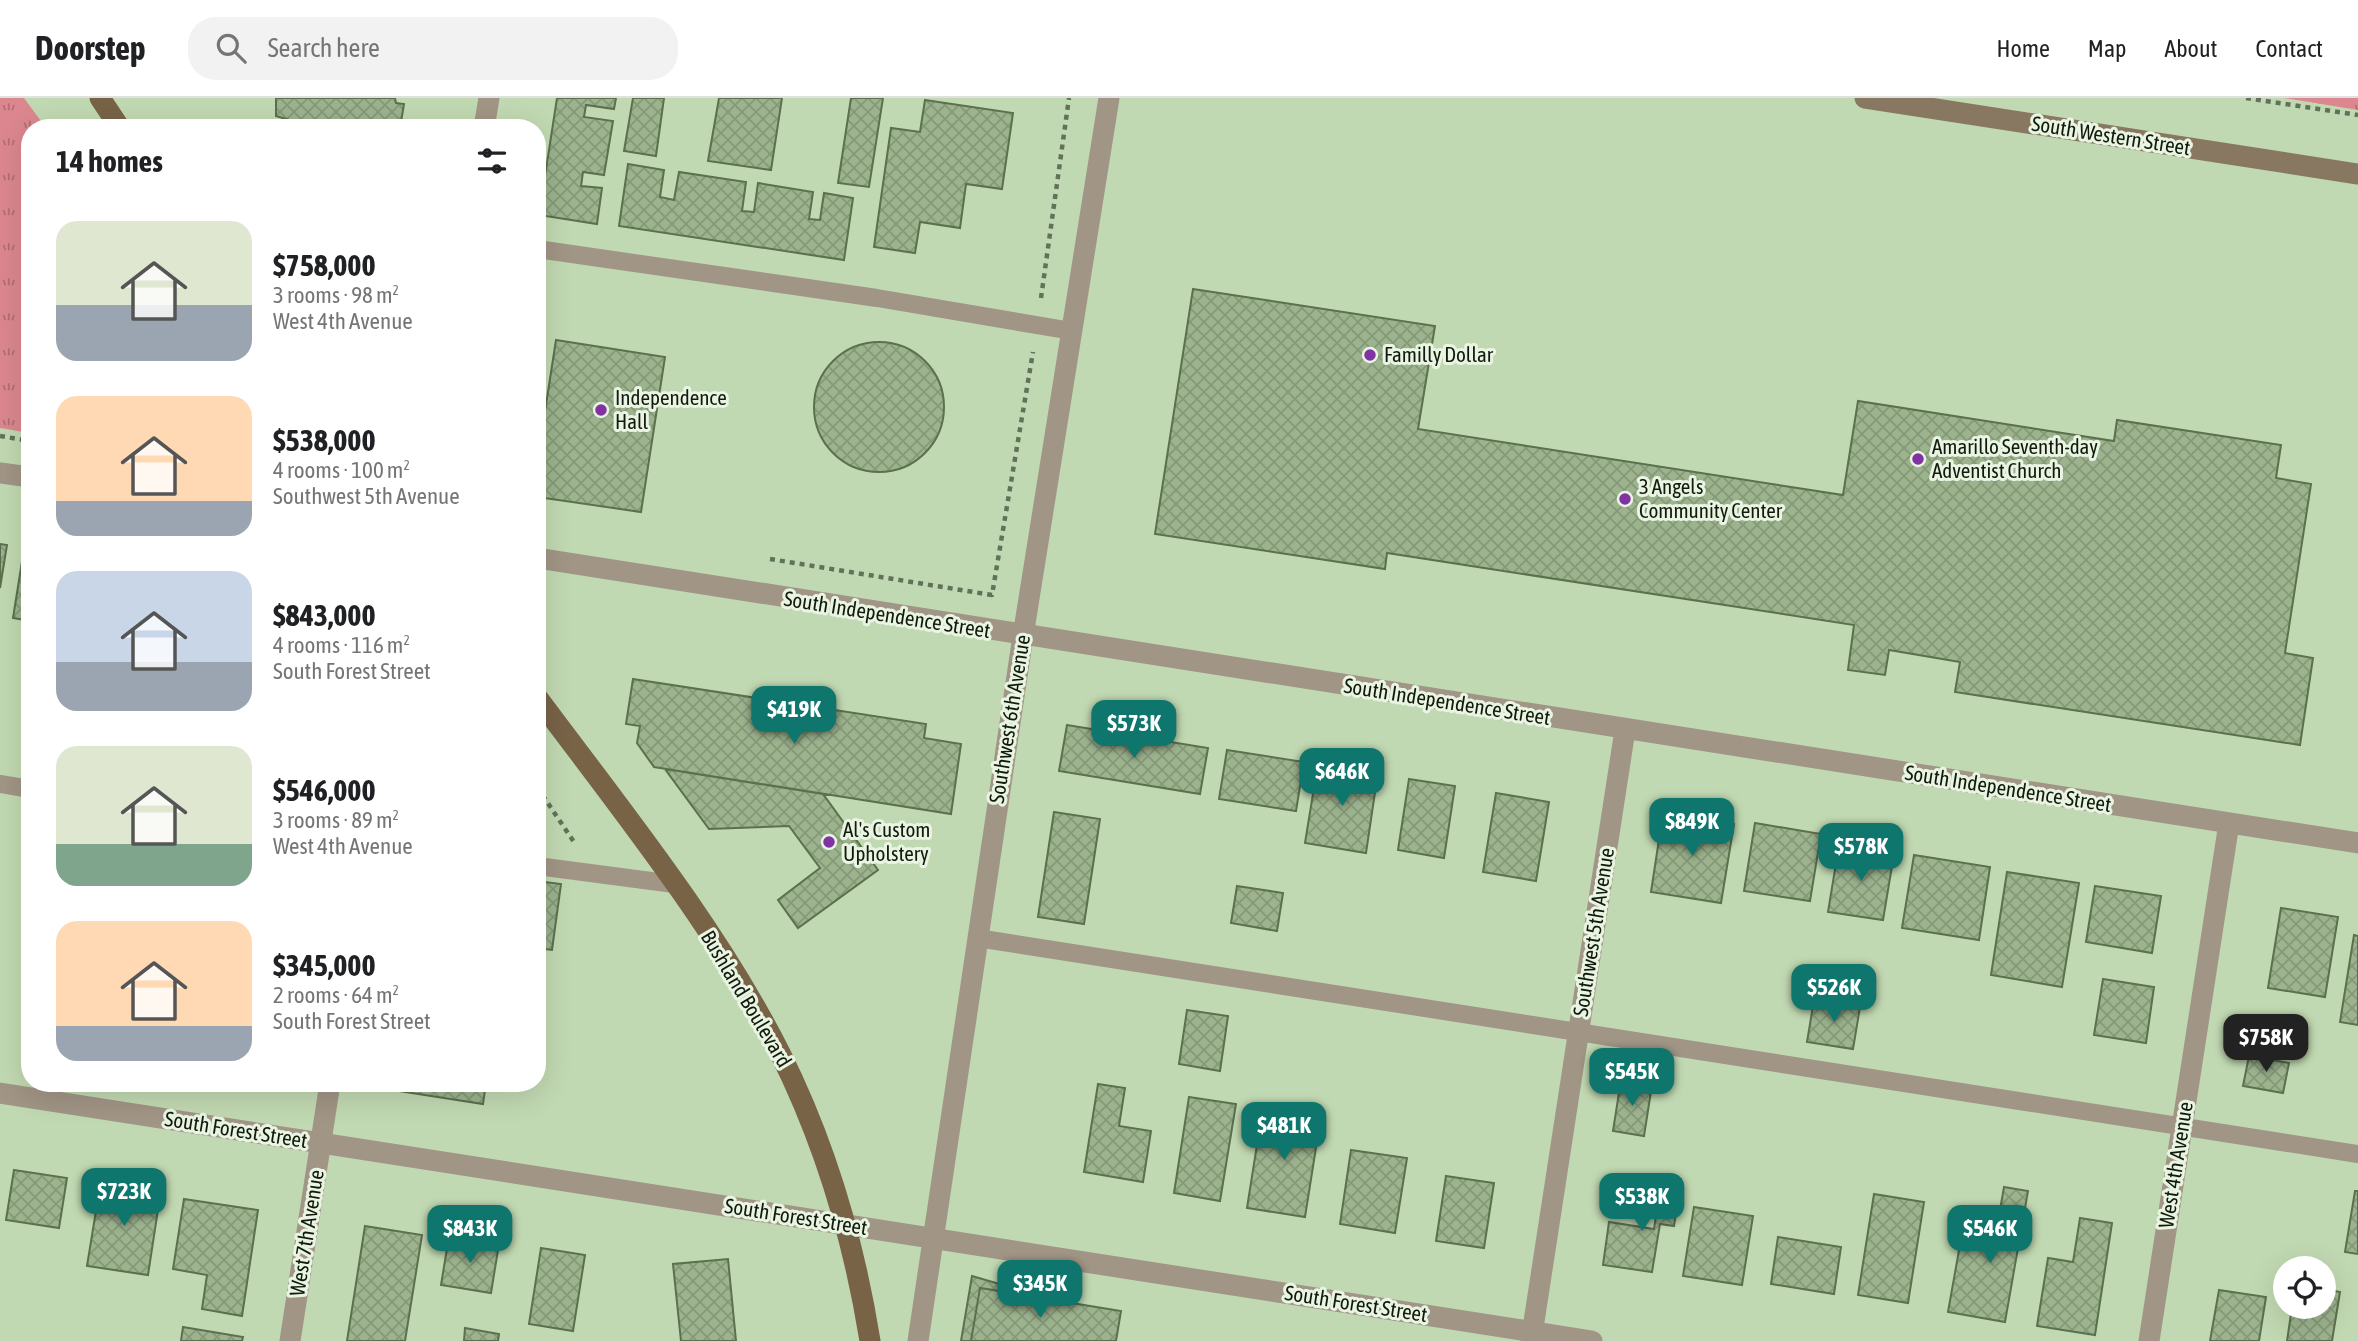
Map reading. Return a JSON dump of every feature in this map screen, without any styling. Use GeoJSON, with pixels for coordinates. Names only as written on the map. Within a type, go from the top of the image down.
{"type":"FeatureCollection","features":[{"type":"Feature","properties":{"kind":"main road"},"geometry":{"type":"LineString","coordinates":[[100,98],[114,119]]}},
{"type":"Feature","properties":{"kind":"main road","name":"South Western Street"},"geometry":{"type":"LineString","coordinates":[[1865,98],[2358,174]]}},
{"type":"Feature","properties":{"kind":"main road","name":"Bushland Boulevard"},"geometry":{"type":"LineString","coordinates":[[546,709],[674,884],[779,1050],[797,1088],[846,1225],[870,1341]]}},
{"type":"Feature","properties":{"kind":"street"},"geometry":{"type":"LineString","coordinates":[[486,119],[489,98]]}},
{"type":"Feature","properties":{"kind":"street","name":"Southwest 6th Avenue"},"geometry":{"type":"LineString","coordinates":[[918,1341],[931,1238],[1023,636],[1109,98]]}},
{"type":"Feature","properties":{"kind":"street"},"geometry":{"type":"LineString","coordinates":[[0,473],[21,476]]}},
{"type":"Feature","properties":{"kind":"street","name":"South Independence Street"},"geometry":{"type":"LineString","coordinates":[[546,559],[2358,843]]}},
{"type":"Feature","properties":{"kind":"street","name":"Southwest 5th Avenue"},"geometry":{"type":"LineString","coordinates":[[1531,1336],[1625,730]]}},
{"type":"Feature","properties":{"kind":"street","name":"West 4th Avenue"},"geometry":{"type":"LineString","coordinates":[[2149,1341],[2229,823]]}},
{"type":"Feature","properties":{"kind":"street","name":"West 7th Avenue"},"geometry":{"type":"LineString","coordinates":[[290,1341],[329,1092]]}},
{"type":"Feature","properties":{"kind":"street","name":"South Forest Street"},"geometry":{"type":"LineString","coordinates":[[0,1093],[931,1238],[1531,1336],[1592,1341]]}},
{"type":"Feature","properties":{"kind":"lane"},"geometry":{"type":"LineString","coordinates":[[546,250],[877,298],[1072,331]]}},
{"type":"Feature","properties":{"kind":"lane"},"geometry":{"type":"LineString","coordinates":[[0,784],[21,788]]}},
{"type":"Feature","properties":{"kind":"lane"},"geometry":{"type":"LineString","coordinates":[[546,867],[674,884]]}},
{"type":"Feature","properties":{"kind":"lane"},"geometry":{"type":"LineString","coordinates":[[977,937],[2358,1154]]}},
{"type":"Feature","properties":{"kind":"path"},"geometry":{"type":"LineString","coordinates":[[2246,98],[2358,115]]}},
{"type":"Feature","properties":{"kind":"path"},"geometry":{"type":"LineString","coordinates":[[0,436],[21,440]]}},
{"type":"Feature","properties":{"kind":"path"},"geometry":{"type":"LineString","coordinates":[[770,559],[992,594]]}},
{"type":"Feature","properties":{"kind":"path"},"geometry":{"type":"LineString","coordinates":[[546,800],[595,873]]}},
{"type":"Feature","properties":{"kind":"green space"},"geometry":{"type":"Polygon","coordinates":[[[0,98],[24,98],[39,119],[21,119],[21,432],[0,428],[0,98]]]}},
{"type":"Feature","properties":{"kind":"green space"},"geometry":{"type":"Polygon","coordinates":[[[2284,98],[2358,98],[2358,110],[2284,98]]]}},
{"type":"Feature","properties":{"kind":"building"},"geometry":{"type":"Polygon","coordinates":[[[276,98],[395,98],[396,103],[404,104],[402,119],[286,119],[276,116],[276,98]]]}},
{"type":"Feature","properties":{"kind":"building"},"geometry":{"type":"Polygon","coordinates":[[[557,98],[616,98],[614,109],[586,105],[584,117],[613,121],[604,175],[583,172],[581,186],[602,188],[597,224],[546,216],[546,170],[557,98]]]}},
{"type":"Feature","properties":{"kind":"building"},"geometry":{"type":"Polygon","coordinates":[[[633,98],[664,98],[656,156],[624,151],[633,98]]]}},
{"type":"Feature","properties":{"kind":"building"},"geometry":{"type":"Polygon","coordinates":[[[719,98],[782,98],[771,170],[708,161],[719,98]]]}},
{"type":"Feature","properties":{"kind":"building"},"geometry":{"type":"Polygon","coordinates":[[[851,98],[883,98],[869,187],[838,183],[851,98]]]}},
{"type":"Feature","properties":{"kind":"building"},"geometry":{"type":"Polygon","coordinates":[[[925,100],[1013,113],[1002,189],[966,184],[960,228],[920,222],[915,253],[874,247],[891,128],[920,132],[925,100]]]}},
{"type":"Feature","properties":{"kind":"building"},"geometry":{"type":"Polygon","coordinates":[[[628,164],[664,170],[660,197],[674,200],[679,172],[746,182],[742,211],[754,212],[758,183],[813,192],[809,219],[820,220],[824,193],[853,198],[844,260],[619,226],[628,164]]]}},
{"type":"Feature","properties":{"kind":"building"},"geometry":{"type":"Polygon","coordinates":[[[1193,289],[1435,326],[1418,429],[1843,495],[1858,401],[2114,441],[2117,420],[2281,445],[2276,478],[2311,484],[2285,653],[2313,658],[2300,745],[1955,692],[1960,662],[1889,650],[1885,675],[1848,670],[1854,625],[1387,553],[1385,569],[1155,534],[1193,289]]]}},
{"type":"Feature","properties":{"kind":"building","name":"Independence Hall"},"geometry":{"type":"Polygon","coordinates":[[[556,340],[665,357],[641,512],[546,498],[546,405],[556,340]]]}},
{"type":"Feature","properties":{"kind":"building"},"geometry":{"type":"Polygon","coordinates":[[[879,342],[904,347],[925,361],[939,382],[944,407],[939,432],[925,453],[904,467],[879,472],[854,467],[833,453],[819,432],[814,407],[819,382],[833,361],[854,347],[879,342]]]}},
{"type":"Feature","properties":{"kind":"building"},"geometry":{"type":"Polygon","coordinates":[[[0,544],[7,545],[0,588],[0,544]]]}},
{"type":"Feature","properties":{"kind":"building"},"geometry":{"type":"Polygon","coordinates":[[[21,568],[21,619],[13,618],[21,568]]]}},
{"type":"Feature","properties":{"kind":"building"},"geometry":{"type":"Polygon","coordinates":[[[633,679],[926,724],[924,738],[961,744],[951,814],[654,767],[637,743],[640,726],[626,724],[633,679]]]}},
{"type":"Feature","properties":{"kind":"building"},"geometry":{"type":"Polygon","coordinates":[[[1067,725],[1208,748],[1200,794],[1059,771],[1067,725]]]}},
{"type":"Feature","properties":{"kind":"building"},"geometry":{"type":"Polygon","coordinates":[[[1227,750],[1304,762],[1296,811],[1219,799],[1227,750]]]}},
{"type":"Feature","properties":{"kind":"building"},"geometry":{"type":"Polygon","coordinates":[[[1318,763],[1378,772],[1366,853],[1305,843],[1318,763]]]}},
{"type":"Feature","properties":{"kind":"building"},"geometry":{"type":"Polygon","coordinates":[[[665,769],[823,794],[878,870],[798,928],[778,900],[820,868],[789,826],[709,829],[665,769]]]}},
{"type":"Feature","properties":{"kind":"building"},"geometry":{"type":"Polygon","coordinates":[[[1409,779],[1455,786],[1444,858],[1398,850],[1409,779]]]}},
{"type":"Feature","properties":{"kind":"building"},"geometry":{"type":"Polygon","coordinates":[[[1496,793],[1549,802],[1536,881],[1483,872],[1496,793]]]}},
{"type":"Feature","properties":{"kind":"building"},"geometry":{"type":"Polygon","coordinates":[[[1054,812],[1100,819],[1084,924],[1038,917],[1054,812]]]}},
{"type":"Feature","properties":{"kind":"building"},"geometry":{"type":"Polygon","coordinates":[[[1663,813],[1734,824],[1721,903],[1651,892],[1663,813]]]}},
{"type":"Feature","properties":{"kind":"building"},"geometry":{"type":"Polygon","coordinates":[[[1755,823],[1821,834],[1810,901],[1744,891],[1755,823]]]}},
{"type":"Feature","properties":{"kind":"building"},"geometry":{"type":"Polygon","coordinates":[[[1839,845],[1894,854],[1883,920],[1828,912],[1839,845]]]}},
{"type":"Feature","properties":{"kind":"building"},"geometry":{"type":"Polygon","coordinates":[[[1914,855],[1990,867],[1979,940],[1902,928],[1914,855]]]}},
{"type":"Feature","properties":{"kind":"building"},"geometry":{"type":"Polygon","coordinates":[[[2007,872],[2079,883],[2062,987],[1991,975],[2007,872]]]}},
{"type":"Feature","properties":{"kind":"building"},"geometry":{"type":"Polygon","coordinates":[[[546,882],[561,884],[552,950],[546,949],[546,882]]]}},
{"type":"Feature","properties":{"kind":"building"},"geometry":{"type":"Polygon","coordinates":[[[1237,886],[1283,893],[1277,931],[1231,923],[1237,886]]]}},
{"type":"Feature","properties":{"kind":"building"},"geometry":{"type":"Polygon","coordinates":[[[2095,886],[2161,896],[2152,953],[2086,942],[2095,886]]]}},
{"type":"Feature","properties":{"kind":"building"},"geometry":{"type":"Polygon","coordinates":[[[2281,908],[2338,917],[2325,997],[2268,988],[2281,908]]]}},
{"type":"Feature","properties":{"kind":"building"},"geometry":{"type":"Polygon","coordinates":[[[2354,935],[2358,936],[2358,1025],[2340,1022],[2354,935]]]}},
{"type":"Feature","properties":{"kind":"building"},"geometry":{"type":"Polygon","coordinates":[[[2103,979],[2154,987],[2146,1043],[2094,1035],[2103,979]]]}},
{"type":"Feature","properties":{"kind":"building"},"geometry":{"type":"Polygon","coordinates":[[[1814,1000],[1860,1007],[1853,1049],[1807,1042],[1814,1000]]]}},
{"type":"Feature","properties":{"kind":"building"},"geometry":{"type":"Polygon","coordinates":[[[1187,1010],[1228,1016],[1220,1071],[1179,1064],[1187,1010]]]}},
{"type":"Feature","properties":{"kind":"building"},"geometry":{"type":"Polygon","coordinates":[[[2249,1056],[2289,1063],[2283,1093],[2243,1086],[2249,1056]]]}},
{"type":"Feature","properties":{"kind":"building"},"geometry":{"type":"Polygon","coordinates":[[[1621,1080],[1652,1085],[1644,1136],[1613,1131],[1621,1080]]]}},
{"type":"Feature","properties":{"kind":"building"},"geometry":{"type":"Polygon","coordinates":[[[1098,1084],[1125,1088],[1119,1126],[1151,1131],[1143,1182],[1084,1172],[1098,1084]]]}},
{"type":"Feature","properties":{"kind":"building"},"geometry":{"type":"Polygon","coordinates":[[[405,1092],[485,1092],[483,1104],[405,1092]]]}},
{"type":"Feature","properties":{"kind":"building"},"geometry":{"type":"Polygon","coordinates":[[[1189,1097],[1236,1104],[1220,1201],[1174,1193],[1189,1097]]]}},
{"type":"Feature","properties":{"kind":"building"},"geometry":{"type":"Polygon","coordinates":[[[1263,1107],[1321,1116],[1305,1217],[1247,1208],[1263,1107]]]}},
{"type":"Feature","properties":{"kind":"building"},"geometry":{"type":"Polygon","coordinates":[[[1351,1150],[1407,1158],[1395,1233],[1340,1224],[1351,1150]]]}},
{"type":"Feature","properties":{"kind":"building"},"geometry":{"type":"Polygon","coordinates":[[[14,1170],[67,1178],[59,1228],[6,1220],[14,1170]]]}},
{"type":"Feature","properties":{"kind":"building"},"geometry":{"type":"Polygon","coordinates":[[[1446,1176],[1494,1183],[1484,1248],[1436,1241],[1446,1176]]]}},
{"type":"Feature","properties":{"kind":"building"},"geometry":{"type":"Polygon","coordinates":[[[1662,1176],[1681,1179],[1674,1226],[1660,1224],[1652,1272],[1603,1265],[1609,1222],[1654,1229],[1662,1176]]]}},
{"type":"Feature","properties":{"kind":"building"},"geometry":{"type":"Polygon","coordinates":[[[101,1180],[161,1190],[148,1275],[87,1266],[101,1180]]]}},
{"type":"Feature","properties":{"kind":"building"},"geometry":{"type":"Polygon","coordinates":[[[2004,1187],[2028,1191],[2005,1322],[1948,1312],[1961,1239],[1994,1245],[2004,1187]]]}},
{"type":"Feature","properties":{"kind":"building"},"geometry":{"type":"Polygon","coordinates":[[[2355,1191],[2358,1191],[2358,1254],[2345,1252],[2355,1191]]]}},
{"type":"Feature","properties":{"kind":"building"},"geometry":{"type":"Polygon","coordinates":[[[1874,1194],[1924,1202],[1908,1303],[1858,1295],[1874,1194]]]}},
{"type":"Feature","properties":{"kind":"building"},"geometry":{"type":"Polygon","coordinates":[[[184,1199],[258,1210],[242,1316],[202,1309],[207,1275],[173,1269],[184,1199]]]}},
{"type":"Feature","properties":{"kind":"building"},"geometry":{"type":"Polygon","coordinates":[[[1694,1207],[1753,1216],[1742,1285],[1683,1276],[1694,1207]]]}},
{"type":"Feature","properties":{"kind":"building"},"geometry":{"type":"Polygon","coordinates":[[[2080,1218],[2112,1223],[2095,1335],[2037,1326],[2048,1258],[2073,1262],[2080,1218]]]}},
{"type":"Feature","properties":{"kind":"building"},"geometry":{"type":"Polygon","coordinates":[[[365,1226],[422,1235],[405,1341],[347,1341],[365,1226]]]}},
{"type":"Feature","properties":{"kind":"building"},"geometry":{"type":"Polygon","coordinates":[[[449,1236],[499,1244],[491,1293],[441,1285],[449,1236]]]}},
{"type":"Feature","properties":{"kind":"building"},"geometry":{"type":"Polygon","coordinates":[[[1778,1237],[1841,1247],[1834,1294],[1771,1284],[1778,1237]]]}},
{"type":"Feature","properties":{"kind":"building"},"geometry":{"type":"Polygon","coordinates":[[[541,1248],[585,1255],[573,1331],[529,1324],[541,1248]]]}},
{"type":"Feature","properties":{"kind":"building"},"geometry":{"type":"Polygon","coordinates":[[[728,1259],[736,1341],[681,1341],[673,1264],[728,1259]]]}},
{"type":"Feature","properties":{"kind":"building"},"geometry":{"type":"Polygon","coordinates":[[[972,1276],[1013,1288],[1012,1293],[980,1288],[971,1341],[961,1341],[972,1276]]]}},
{"type":"Feature","properties":{"kind":"building"},"geometry":{"type":"Polygon","coordinates":[[[980,1288],[1121,1311],[1116,1341],[971,1341],[980,1288]]]}},
{"type":"Feature","properties":{"kind":"building"},"geometry":{"type":"Polygon","coordinates":[[[2219,1290],[2266,1297],[2259,1341],[2210,1341],[2219,1290]]]}},
{"type":"Feature","properties":{"kind":"building"},"geometry":{"type":"Polygon","coordinates":[[[2336,1291],[2340,1292],[2336,1316],[2336,1291]]]}},
{"type":"Feature","properties":{"kind":"building"},"geometry":{"type":"Polygon","coordinates":[[[2290,1319],[2336,1319],[2332,1341],[2287,1341],[2290,1319]]]}},
{"type":"Feature","properties":{"kind":"building"},"geometry":{"type":"Polygon","coordinates":[[[183,1327],[243,1337],[242,1341],[181,1341],[183,1327]]]}},
{"type":"Feature","properties":{"kind":"building"},"geometry":{"type":"Polygon","coordinates":[[[465,1328],[499,1334],[498,1341],[464,1341],[465,1328]]]}},
{"type":"Feature","properties":{"kind":"place","name":"Familly Dollar"},"geometry":{"type":"Point","coordinates":[1370,355]}},
{"type":"Feature","properties":{"kind":"place","name":"Independence Hall"},"geometry":{"type":"Point","coordinates":[601,410]}},
{"type":"Feature","properties":{"kind":"place","name":"Amarillo Seventh-day Adventist Church"},"geometry":{"type":"Point","coordinates":[1918,459]}},
{"type":"Feature","properties":{"kind":"place","name":"3 Angels Community Center"},"geometry":{"type":"Point","coordinates":[1625,499]}},
{"type":"Feature","properties":{"kind":"place","name":"Al's Custom Upholstery"},"geometry":{"type":"Point","coordinates":[829,842]}}]}
